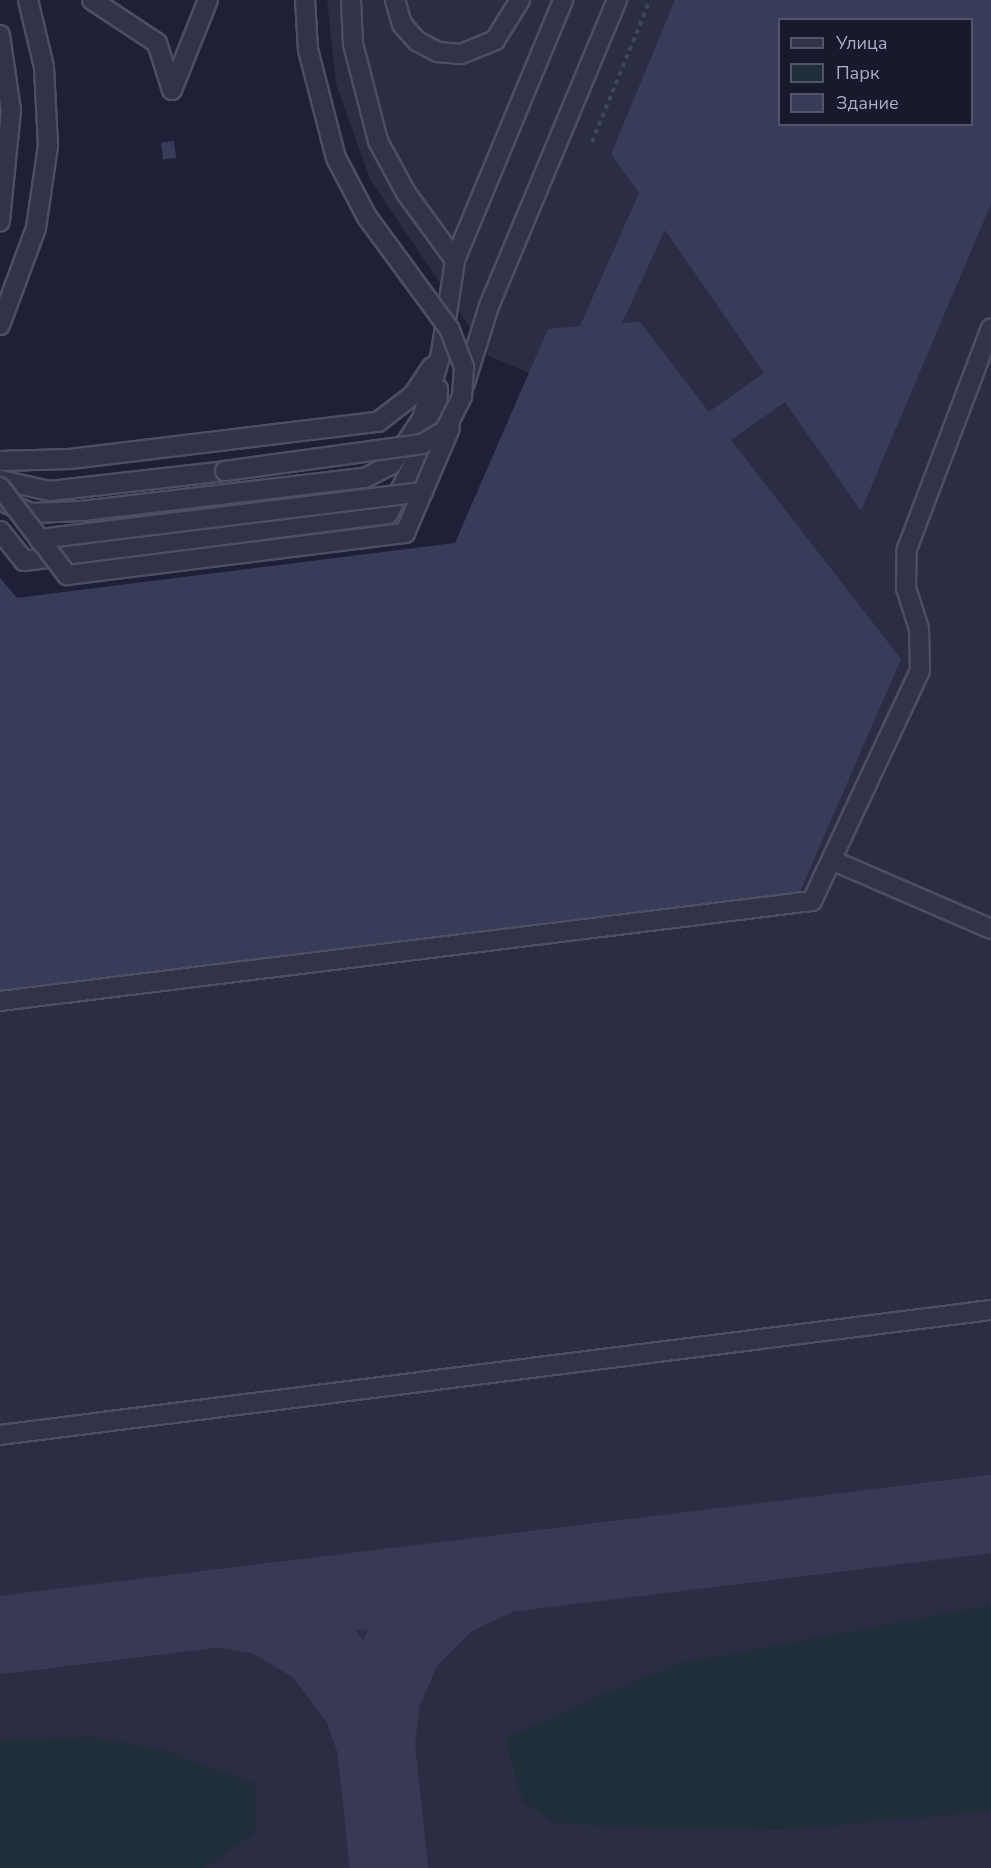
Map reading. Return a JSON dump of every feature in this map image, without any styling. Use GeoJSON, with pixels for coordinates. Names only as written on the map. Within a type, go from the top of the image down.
{"type":"FeatureCollection","features":[{"type":"Feature","properties":{"kind":"street"},"geometry":{"type":"LineString","coordinates":[[0,325],[36,228],[48,146],[44,67],[27,0]]}},
{"type":"Feature","properties":{"kind":"street"},"geometry":{"type":"LineString","coordinates":[[92,0],[157,43],[172,90],[208,0]]}},
{"type":"Feature","properties":{"kind":"street"},"geometry":{"type":"LineString","coordinates":[[0,480],[30,490],[72,490],[386,452],[436,437],[460,403],[464,367],[450,330],[367,217],[336,158],[308,50],[305,0]]}},
{"type":"Feature","properties":{"kind":"street"},"geometry":{"type":"LineString","coordinates":[[351,0],[353,44],[378,141],[406,193],[455,260]]}},
{"type":"Feature","properties":{"kind":"street"},"geometry":{"type":"LineString","coordinates":[[395,0],[402,24],[417,41],[438,52],[461,54],[495,40],[520,0]]}},
{"type":"Feature","properties":{"kind":"street"},"geometry":{"type":"LineString","coordinates":[[0,531],[24,561],[388,514],[436,420],[441,353],[455,260],[563,0]]}},
{"type":"Feature","properties":{"kind":"street"},"geometry":{"type":"LineString","coordinates":[[0,488],[67,575],[405,533],[460,403],[489,306],[617,0]]}},
{"type":"Feature","properties":{"kind":"street"},"geometry":{"type":"LineString","coordinates":[[0,35],[11,110],[0,221]]}},
{"type":"Feature","properties":{"kind":"street"},"geometry":{"type":"LineString","coordinates":[[0,1001],[803,903],[816,897],[920,669],[919,629],[906,588],[908,549],[991,328]]}},
{"type":"Feature","properties":{"kind":"street"},"geometry":{"type":"LineString","coordinates":[[0,461],[70,459],[378,422],[413,395],[441,353]]}},
{"type":"Feature","properties":{"kind":"street"},"geometry":{"type":"LineString","coordinates":[[0,500],[32,513],[82,511],[365,478],[391,465],[422,419],[441,353]]}},
{"type":"Feature","properties":{"kind":"street"},"geometry":{"type":"LineString","coordinates":[[39,539],[423,492]]}},
{"type":"Feature","properties":{"kind":"street"},"geometry":{"type":"LineString","coordinates":[[834,861],[991,929]]}},
{"type":"Feature","properties":{"kind":"street"},"geometry":{"type":"LineString","coordinates":[[0,1436],[991,1310]]}},
{"type":"Feature","properties":{"kind":"path"},"geometry":{"type":"LineString","coordinates":[[592,142],[650,0]]}},
{"type":"Feature","properties":{"kind":"shaded area"},"geometry":{"type":"Polygon","coordinates":[[[327,0],[991,0],[991,1868],[0,1868],[0,578],[17,598],[455,543],[529,373],[489,356],[370,179],[336,84],[327,0]]]}},
{"type":"Feature","properties":{"kind":"green space"},"geometry":{"type":"Polygon","coordinates":[[[991,1605],[991,1811],[784,1830],[665,1829],[554,1823],[523,1802],[505,1739],[592,1699],[677,1664],[991,1605]]]}},
{"type":"Feature","properties":{"kind":"green space"},"geometry":{"type":"Polygon","coordinates":[[[90,1737],[164,1750],[255,1784],[255,1833],[205,1868],[0,1868],[0,1740],[90,1737]]]}},
{"type":"Feature","properties":{"kind":"building"},"geometry":{"type":"Polygon","coordinates":[[[675,0],[991,0],[991,204],[861,511],[785,402],[731,440],[901,659],[799,894],[0,995],[0,578],[17,598],[455,543],[548,329],[580,326],[639,193],[611,154],[675,0]],[[665,230],[622,323],[640,322],[709,412],[764,373],[665,230]]]}},
{"type":"Feature","properties":{"kind":"building"},"geometry":{"type":"Polygon","coordinates":[[[174,141],[176,158],[163,159],[161,143],[174,141]]]}},
{"type":"Feature","properties":{"kind":"taxiway"},"geometry":{"type":"LineString","coordinates":[[0,1635],[991,1514]]}},
{"type":"Feature","properties":{"kind":"taxiway"},"geometry":{"type":"LineString","coordinates":[[225,1609],[266,1616],[320,1648],[362,1704],[376,1745],[381,1697],[404,1644],[450,1598],[492,1579]]}},
{"type":"Feature","properties":{"kind":"taxiway"},"geometry":{"type":"LineString","coordinates":[[376,1745],[389,1868]]}}]}
